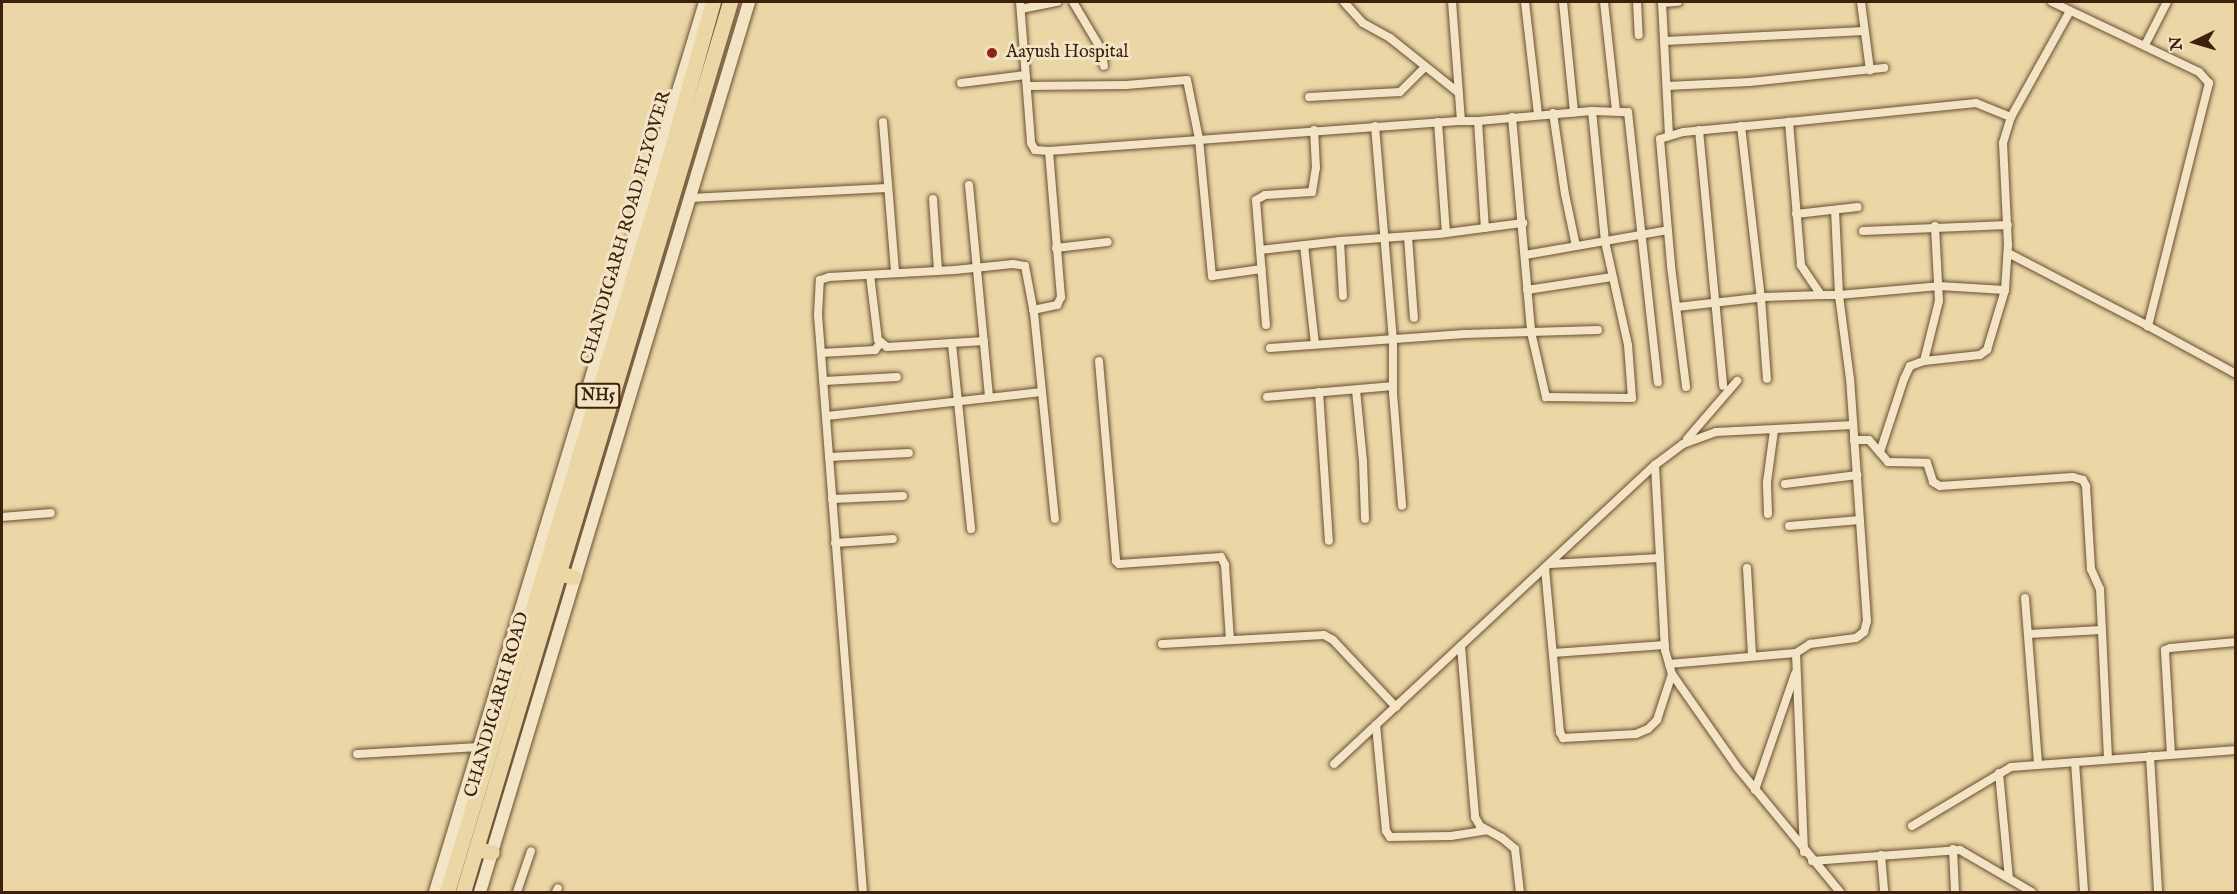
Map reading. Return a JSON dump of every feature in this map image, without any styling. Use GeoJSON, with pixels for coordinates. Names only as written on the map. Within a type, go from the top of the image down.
{"type":"FeatureCollection","features":[{"type":"Feature","properties":{"kind":"highway","name":"CHANDIGARH ROAD FLYOVER"},"geometry":{"type":"LineString","coordinates":[[519,634],[532,616],[664,176],[713,2]]}},
{"type":"Feature","properties":{"kind":"highway","name":"CHANDIGARH ROAD FLYOVER"},"geometry":{"type":"LineString","coordinates":[[557,573],[730,2]]}},
{"type":"Feature","properties":{"kind":"highway"},"geometry":{"type":"LineString","coordinates":[[557,573],[574,577]]}},
{"type":"Feature","properties":{"kind":"highway","name":"CHANDIGARH ROAD"},"geometry":{"type":"LineString","coordinates":[[476,849],[557,573]]}},
{"type":"Feature","properties":{"kind":"highway","name":"NH5"},"geometry":{"type":"LineString","coordinates":[[447,892],[519,634]]}},
{"type":"Feature","properties":{"kind":"highway","name":"NH5"},"geometry":{"type":"LineString","coordinates":[[463,892],[476,849]]}},
{"type":"Feature","properties":{"kind":"highway"},"geometry":{"type":"LineString","coordinates":[[476,849],[492,852]]}},
{"type":"Feature","properties":{"kind":"main road"},"geometry":{"type":"LineString","coordinates":[[435,892],[479,747],[519,634],[705,2]]}},
{"type":"Feature","properties":{"kind":"main road"},"geometry":{"type":"LineString","coordinates":[[480,892],[749,2]]}},
{"type":"Feature","properties":{"kind":"street"},"geometry":{"type":"LineString","coordinates":[[1057,2],[1021,5],[1031,142],[1035,150],[1245,138],[1314,130],[1478,121],[1553,113],[1616,111],[1629,114],[1658,382]]}},
{"type":"Feature","properties":{"kind":"street"},"geometry":{"type":"LineString","coordinates":[[1073,2],[1101,49],[1104,66]]}},
{"type":"Feature","properties":{"kind":"street"},"geometry":{"type":"LineString","coordinates":[[1344,2],[1363,23],[1390,38],[1459,93]]}},
{"type":"Feature","properties":{"kind":"street"},"geometry":{"type":"LineString","coordinates":[[1452,2],[1461,121]]}},
{"type":"Feature","properties":{"kind":"street"},"geometry":{"type":"LineString","coordinates":[[1525,2],[1538,114]]}},
{"type":"Feature","properties":{"kind":"street"},"geometry":{"type":"LineString","coordinates":[[1563,2],[1574,112]]}},
{"type":"Feature","properties":{"kind":"street"},"geometry":{"type":"LineString","coordinates":[[1604,2],[1616,111]]}},
{"type":"Feature","properties":{"kind":"street"},"geometry":{"type":"LineString","coordinates":[[1637,2],[1639,35]]}},
{"type":"Feature","properties":{"kind":"street"},"geometry":{"type":"LineString","coordinates":[[1669,135],[1662,2],[1678,2]]}},
{"type":"Feature","properties":{"kind":"street"},"geometry":{"type":"LineString","coordinates":[[1861,2],[1870,70]]}},
{"type":"Feature","properties":{"kind":"street"},"geometry":{"type":"LineString","coordinates":[[2052,2],[2199,72],[2209,84],[2148,326]]}},
{"type":"Feature","properties":{"kind":"street"},"geometry":{"type":"LineString","coordinates":[[2145,45],[2167,2]]}},
{"type":"Feature","properties":{"kind":"street"},"geometry":{"type":"LineString","coordinates":[[1880,452],[1907,370],[1924,361],[1984,354],[2005,290],[2008,225],[2002,143],[2011,117],[2070,11]]}},
{"type":"Feature","properties":{"kind":"street"},"geometry":{"type":"LineString","coordinates":[[1665,41],[1864,31]]}},
{"type":"Feature","properties":{"kind":"street"},"geometry":{"type":"LineString","coordinates":[[1309,97],[1400,92],[1425,67]]}},
{"type":"Feature","properties":{"kind":"street"},"geometry":{"type":"LineString","coordinates":[[1667,86],[1750,82],[1884,68]]}},
{"type":"Feature","properties":{"kind":"street"},"geometry":{"type":"LineString","coordinates":[[961,82],[1026,75]]}},
{"type":"Feature","properties":{"kind":"street"},"geometry":{"type":"LineString","coordinates":[[1027,86],[1126,85],[1188,80],[1199,139],[1212,276],[1262,269]]}},
{"type":"Feature","properties":{"kind":"street"},"geometry":{"type":"LineString","coordinates":[[1686,387],[1659,141],[1661,137],[1699,130],[1976,103],[2011,117]]}},
{"type":"Feature","properties":{"kind":"street"},"geometry":{"type":"LineString","coordinates":[[1512,117],[1531,332],[1546,398],[1632,398],[1628,345],[1605,241],[1592,111]]}},
{"type":"Feature","properties":{"kind":"street"},"geometry":{"type":"LineString","coordinates":[[1553,113],[1564,194],[1576,246]]}},
{"type":"Feature","properties":{"kind":"street"},"geometry":{"type":"LineString","coordinates":[[1478,121],[1485,228]]}},
{"type":"Feature","properties":{"kind":"street"},"geometry":{"type":"LineString","coordinates":[[883,122],[895,272]]}},
{"type":"Feature","properties":{"kind":"street"},"geometry":{"type":"LineString","coordinates":[[1438,122],[1446,233]]}},
{"type":"Feature","properties":{"kind":"street"},"geometry":{"type":"LineString","coordinates":[[1789,122],[1801,265],[1821,295]]}},
{"type":"Feature","properties":{"kind":"street"},"geometry":{"type":"LineString","coordinates":[[1375,126],[1393,340],[1393,386],[1402,506]]}},
{"type":"Feature","properties":{"kind":"street"},"geometry":{"type":"LineString","coordinates":[[1741,126],[1761,298],[1767,379]]}},
{"type":"Feature","properties":{"kind":"street"},"geometry":{"type":"LineString","coordinates":[[1266,325],[1256,200],[1265,195],[1312,192],[1316,168],[1314,130]]}},
{"type":"Feature","properties":{"kind":"street"},"geometry":{"type":"LineString","coordinates":[[1699,130],[1723,386]]}},
{"type":"Feature","properties":{"kind":"street"},"geometry":{"type":"LineString","coordinates":[[1033,310],[1057,305],[1061,300],[1049,151]]}},
{"type":"Feature","properties":{"kind":"street"},"geometry":{"type":"LineString","coordinates":[[969,185],[989,398]]}},
{"type":"Feature","properties":{"kind":"street"},"geometry":{"type":"LineString","coordinates":[[689,198],[888,188]]}},
{"type":"Feature","properties":{"kind":"street"},"geometry":{"type":"LineString","coordinates":[[933,199],[938,271]]}},
{"type":"Feature","properties":{"kind":"street"},"geometry":{"type":"LineString","coordinates":[[1796,214],[1858,207]]}},
{"type":"Feature","properties":{"kind":"street"},"geometry":{"type":"LineString","coordinates":[[1669,664],[1796,653],[1810,644],[1856,638],[1864,633],[1867,621],[1853,425],[1839,295],[1835,211]]}},
{"type":"Feature","properties":{"kind":"street"},"geometry":{"type":"LineString","coordinates":[[1260,250],[1340,240],[1408,237],[1522,223]]}},
{"type":"Feature","properties":{"kind":"street"},"geometry":{"type":"LineString","coordinates":[[1863,231],[1935,226],[2008,225]]}},
{"type":"Feature","properties":{"kind":"street"},"geometry":{"type":"LineString","coordinates":[[1924,361],[1939,301],[1935,226]]}},
{"type":"Feature","properties":{"kind":"street"},"geometry":{"type":"LineString","coordinates":[[1525,255],[1668,230]]}},
{"type":"Feature","properties":{"kind":"street"},"geometry":{"type":"LineString","coordinates":[[1408,237],[1414,318]]}},
{"type":"Feature","properties":{"kind":"street"},"geometry":{"type":"LineString","coordinates":[[1340,240],[1343,296]]}},
{"type":"Feature","properties":{"kind":"street"},"geometry":{"type":"LineString","coordinates":[[1056,248],[1107,242]]}},
{"type":"Feature","properties":{"kind":"street"},"geometry":{"type":"LineString","coordinates":[[1304,244],[1315,344]]}},
{"type":"Feature","properties":{"kind":"street"},"geometry":{"type":"LineString","coordinates":[[2008,254],[2235,374]]}},
{"type":"Feature","properties":{"kind":"street"},"geometry":{"type":"LineString","coordinates":[[863,892],[818,315],[820,280],[829,277],[895,272],[938,271],[1013,264],[1025,266],[1033,310],[1055,519]]}},
{"type":"Feature","properties":{"kind":"street"},"geometry":{"type":"LineString","coordinates":[[870,275],[878,340],[887,347],[984,341]]}},
{"type":"Feature","properties":{"kind":"street"},"geometry":{"type":"LineString","coordinates":[[1527,290],[1612,277]]}},
{"type":"Feature","properties":{"kind":"street"},"geometry":{"type":"LineString","coordinates":[[1677,307],[1761,298],[1839,295],[1939,286],[2005,290]]}},
{"type":"Feature","properties":{"kind":"street"},"geometry":{"type":"LineString","coordinates":[[1270,348],[1464,334],[1598,330]]}},
{"type":"Feature","properties":{"kind":"street"},"geometry":{"type":"LineString","coordinates":[[821,353],[875,350],[881,342]]}},
{"type":"Feature","properties":{"kind":"street"},"geometry":{"type":"LineString","coordinates":[[952,344],[971,529]]}},
{"type":"Feature","properties":{"kind":"street"},"geometry":{"type":"LineString","coordinates":[[1099,361],[1116,561],[1119,564],[1221,557],[1225,565],[1230,640]]}},
{"type":"Feature","properties":{"kind":"street"},"geometry":{"type":"LineString","coordinates":[[824,381],[897,377]]}},
{"type":"Feature","properties":{"kind":"street"},"geometry":{"type":"LineString","coordinates":[[1334,764],[1655,465],[1683,444],[1737,381]]}},
{"type":"Feature","properties":{"kind":"street"},"geometry":{"type":"LineString","coordinates":[[1267,396],[1393,386]]}},
{"type":"Feature","properties":{"kind":"street"},"geometry":{"type":"LineString","coordinates":[[1356,390],[1363,461],[1365,519]]}},
{"type":"Feature","properties":{"kind":"street"},"geometry":{"type":"LineString","coordinates":[[827,416],[1042,392]]}},
{"type":"Feature","properties":{"kind":"street"},"geometry":{"type":"LineString","coordinates":[[1319,392],[1329,541]]}},
{"type":"Feature","properties":{"kind":"street"},"geometry":{"type":"LineString","coordinates":[[1683,444],[1716,432],[1853,425]]}},
{"type":"Feature","properties":{"kind":"street"},"geometry":{"type":"LineString","coordinates":[[1767,514],[1767,482],[1774,430]]}},
{"type":"Feature","properties":{"kind":"street"},"geometry":{"type":"LineString","coordinates":[[1854,440],[1869,440],[1888,462],[1928,463],[1933,482],[1940,486],[2081,478],[2086,486],[2091,569],[2099,584],[2108,759]]}},
{"type":"Feature","properties":{"kind":"street"},"geometry":{"type":"LineString","coordinates":[[829,457],[909,453]]}},
{"type":"Feature","properties":{"kind":"street"},"geometry":{"type":"LineString","coordinates":[[1655,465],[1665,645],[1672,674],[1755,790],[1804,852],[1840,892]]}},
{"type":"Feature","properties":{"kind":"street"},"geometry":{"type":"LineString","coordinates":[[1785,484],[1857,476]]}},
{"type":"Feature","properties":{"kind":"street"},"geometry":{"type":"LineString","coordinates":[[832,499],[903,496]]}},
{"type":"Feature","properties":{"kind":"street"},"geometry":{"type":"LineString","coordinates":[[2,517],[51,513]]}},
{"type":"Feature","properties":{"kind":"street"},"geometry":{"type":"LineString","coordinates":[[1790,526],[1860,520]]}},
{"type":"Feature","properties":{"kind":"street"},"geometry":{"type":"LineString","coordinates":[[835,543],[893,539]]}},
{"type":"Feature","properties":{"kind":"street"},"geometry":{"type":"LineString","coordinates":[[1547,566],[1660,558]]}},
{"type":"Feature","properties":{"kind":"street"},"geometry":{"type":"LineString","coordinates":[[1547,566],[1560,732],[1566,739],[1636,734],[1648,729],[1657,720],[1672,674]]}},
{"type":"Feature","properties":{"kind":"street"},"geometry":{"type":"LineString","coordinates":[[1747,568],[1752,656]]}},
{"type":"Feature","properties":{"kind":"street"},"geometry":{"type":"LineString","coordinates":[[2025,598],[2038,765]]}},
{"type":"Feature","properties":{"kind":"street"},"geometry":{"type":"LineString","coordinates":[[2028,634],[2102,630]]}},
{"type":"Feature","properties":{"kind":"street"},"geometry":{"type":"LineString","coordinates":[[1162,644],[1324,635],[1333,640],[1396,707]]}},
{"type":"Feature","properties":{"kind":"street"},"geometry":{"type":"LineString","coordinates":[[2171,755],[2165,650],[2235,642]]}},
{"type":"Feature","properties":{"kind":"street"},"geometry":{"type":"LineString","coordinates":[[1553,653],[1665,645]]}},
{"type":"Feature","properties":{"kind":"street"},"geometry":{"type":"LineString","coordinates":[[1461,646],[1475,817],[1487,830],[1502,838],[1515,849],[1520,892]]}},
{"type":"Feature","properties":{"kind":"street"},"geometry":{"type":"LineString","coordinates":[[1796,653],[1804,852]]}},
{"type":"Feature","properties":{"kind":"street"},"geometry":{"type":"LineString","coordinates":[[1755,790],[1796,669]]}},
{"type":"Feature","properties":{"kind":"street"},"geometry":{"type":"LineString","coordinates":[[1376,726],[1386,831],[1390,837],[1450,836],[1487,830]]}},
{"type":"Feature","properties":{"kind":"street"},"geometry":{"type":"LineString","coordinates":[[357,754],[479,747]]}},
{"type":"Feature","properties":{"kind":"street"},"geometry":{"type":"LineString","coordinates":[[1912,826],[2011,767],[2235,750]]}},
{"type":"Feature","properties":{"kind":"street"},"geometry":{"type":"LineString","coordinates":[[2150,756],[2158,892]]}},
{"type":"Feature","properties":{"kind":"street"},"geometry":{"type":"LineString","coordinates":[[2075,762],[2084,892]]}},
{"type":"Feature","properties":{"kind":"street"},"geometry":{"type":"LineString","coordinates":[[2000,773],[2009,878]]}},
{"type":"Feature","properties":{"kind":"street"},"geometry":{"type":"LineString","coordinates":[[1812,861],[1953,849],[1968,853],[2032,892]]}},
{"type":"Feature","properties":{"kind":"street"},"geometry":{"type":"LineString","coordinates":[[1953,849],[1955,892]]}},
{"type":"Feature","properties":{"kind":"street"},"geometry":{"type":"LineString","coordinates":[[517,892],[531,851]]}},
{"type":"Feature","properties":{"kind":"street"},"geometry":{"type":"LineString","coordinates":[[1881,855],[1884,892]]}},
{"type":"Feature","properties":{"kind":"place","name":"Aayush Hospital"},"geometry":{"type":"Point","coordinates":[992,53]}}]}
